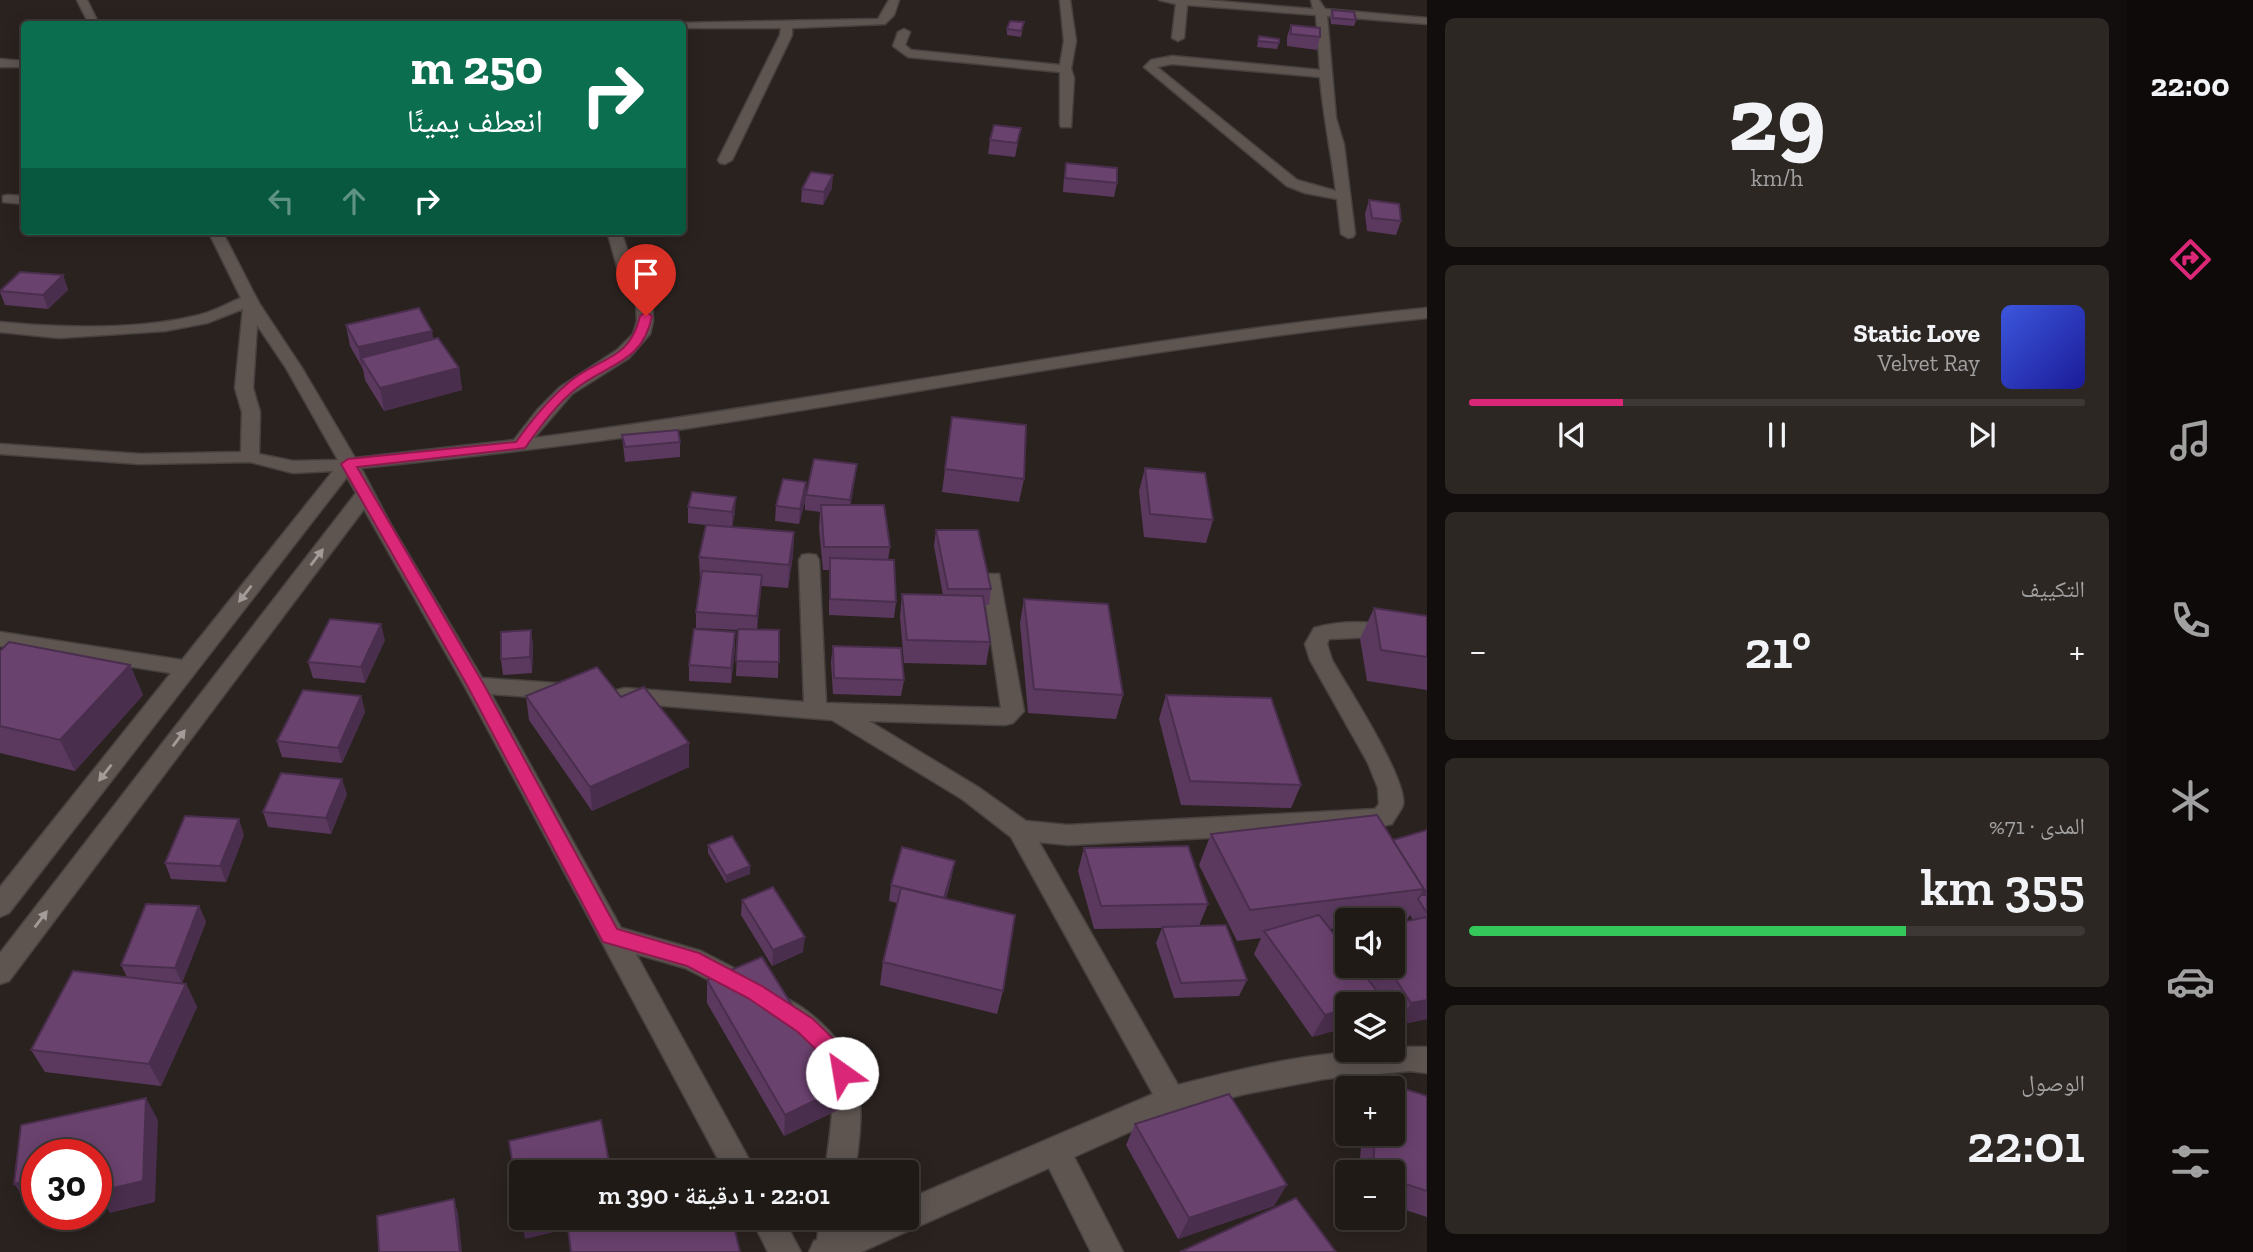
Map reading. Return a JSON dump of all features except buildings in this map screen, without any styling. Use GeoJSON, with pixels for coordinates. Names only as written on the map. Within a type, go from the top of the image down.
{"type":"FeatureCollection","features":[{"type":"Feature","properties":{"kind":"street"},"geometry":{"type":"LineString","coordinates":[[82,0],[92,21]]}},
{"type":"Feature","properties":{"kind":"street"},"geometry":{"type":"LineString","coordinates":[[686,25],[881,23],[888,15],[894,0]]}},
{"type":"Feature","properties":{"kind":"street"},"geometry":{"type":"LineString","coordinates":[[1065,0],[1070,41],[1065,69],[1068,78],[1066,124]]}},
{"type":"Feature","properties":{"kind":"street"},"geometry":{"type":"LineString","coordinates":[[1164,0],[1318,6],[1427,21]]}},
{"type":"Feature","properties":{"kind":"street"},"geometry":{"type":"LineString","coordinates":[[1178,38],[1182,1]]}},
{"type":"Feature","properties":{"kind":"street"},"geometry":{"type":"LineString","coordinates":[[1318,6],[1330,118],[1337,145],[1342,196],[1348,214],[1348,234]]}},
{"type":"Feature","properties":{"kind":"street"},"geometry":{"type":"LineString","coordinates":[[725,160],[786,35],[787,25]]}},
{"type":"Feature","properties":{"kind":"street"},"geometry":{"type":"LineString","coordinates":[[904,33],[898,46],[908,53],[1065,69]]}},
{"type":"Feature","properties":{"kind":"street"},"geometry":{"type":"LineString","coordinates":[[1327,74],[1172,60],[1154,62],[1150,67],[1292,183],[1310,190],[1342,196]]}},
{"type":"Feature","properties":{"kind":"street"},"geometry":{"type":"LineString","coordinates":[[0,63],[21,64]]}},
{"type":"Feature","properties":{"kind":"street"},"geometry":{"type":"LineString","coordinates":[[8,199],[21,200]]}},
{"type":"Feature","properties":{"kind":"street"},"geometry":{"type":"LineString","coordinates":[[217,235],[250,302],[294,368],[366,492],[381,525],[475,685],[734,1160]]}},
{"type":"Feature","properties":{"kind":"street"},"geometry":{"type":"LineString","coordinates":[[520,445],[537,422],[573,385],[622,356],[636,344],[643,332],[645,304],[620,258],[615,235]]}},
{"type":"Feature","properties":{"kind":"street"},"geometry":{"type":"LineString","coordinates":[[0,327],[59,333],[165,326],[201,320],[250,302]]}},
{"type":"Feature","properties":{"kind":"street"},"geometry":{"type":"LineString","coordinates":[[250,302],[244,388],[251,412],[250,457]]}},
{"type":"Feature","properties":{"kind":"street"},"geometry":{"type":"LineString","coordinates":[[0,449],[140,459],[250,457],[293,467],[348,464],[520,445],[721,418],[1042,364],[1335,323],[1427,313]]}},
{"type":"Feature","properties":{"kind":"street"},"geometry":{"type":"LineString","coordinates":[[0,906],[348,464]]}},
{"type":"Feature","properties":{"kind":"street"},"geometry":{"type":"LineString","coordinates":[[0,973],[366,492]]}},
{"type":"Feature","properties":{"kind":"street"},"geometry":{"type":"LineString","coordinates":[[809,560],[826,711]]}},
{"type":"Feature","properties":{"kind":"street"},"geometry":{"type":"LineString","coordinates":[[475,685],[826,711],[1005,717],[1013,711],[992,579]]}},
{"type":"Feature","properties":{"kind":"street"},"geometry":{"type":"LineString","coordinates":[[1020,830],[1068,835],[1364,821],[1384,817],[1391,805],[1390,788],[1380,763],[1321,660],[1316,644],[1321,633],[1336,629],[1374,630],[1427,637]]}},
{"type":"Feature","properties":{"kind":"street"},"geometry":{"type":"LineString","coordinates":[[0,639],[187,668]]}},
{"type":"Feature","properties":{"kind":"street"},"geometry":{"type":"LineString","coordinates":[[826,711],[970,793],[1020,830],[1171,1100]]}},
{"type":"Feature","properties":{"kind":"street"},"geometry":{"type":"LineString","coordinates":[[610,936],[692,959],[745,986],[805,1025],[837,1056],[848,1090],[841,1160]]}},
{"type":"Feature","properties":{"kind":"street"},"geometry":{"type":"LineString","coordinates":[[919,1210],[1171,1100],[1244,1081],[1324,1066],[1410,1058],[1427,1060]]}},
{"type":"Feature","properties":{"kind":"street"},"geometry":{"type":"LineString","coordinates":[[1055,1150],[1107,1252]]}},
{"type":"Feature","properties":{"kind":"street"},"geometry":{"type":"LineString","coordinates":[[773,1230],[785,1252]]}},
{"type":"Feature","properties":{"kind":"street"},"geometry":{"type":"LineString","coordinates":[[829,1251],[833,1230]]}},
{"type":"Feature","properties":{"kind":"street"},"geometry":{"type":"LineString","coordinates":[[829,1251],[875,1230]]}},
{"type":"Feature","properties":{"kind":"route"},"geometry":{"type":"LineString","coordinates":[[646,316],[643,332],[636,344],[622,356],[573,385],[537,422],[520,445],[348,464],[475,685],[610,936],[692,959],[755,992],[805,1025],[837,1056],[842,1073]]}}]}
